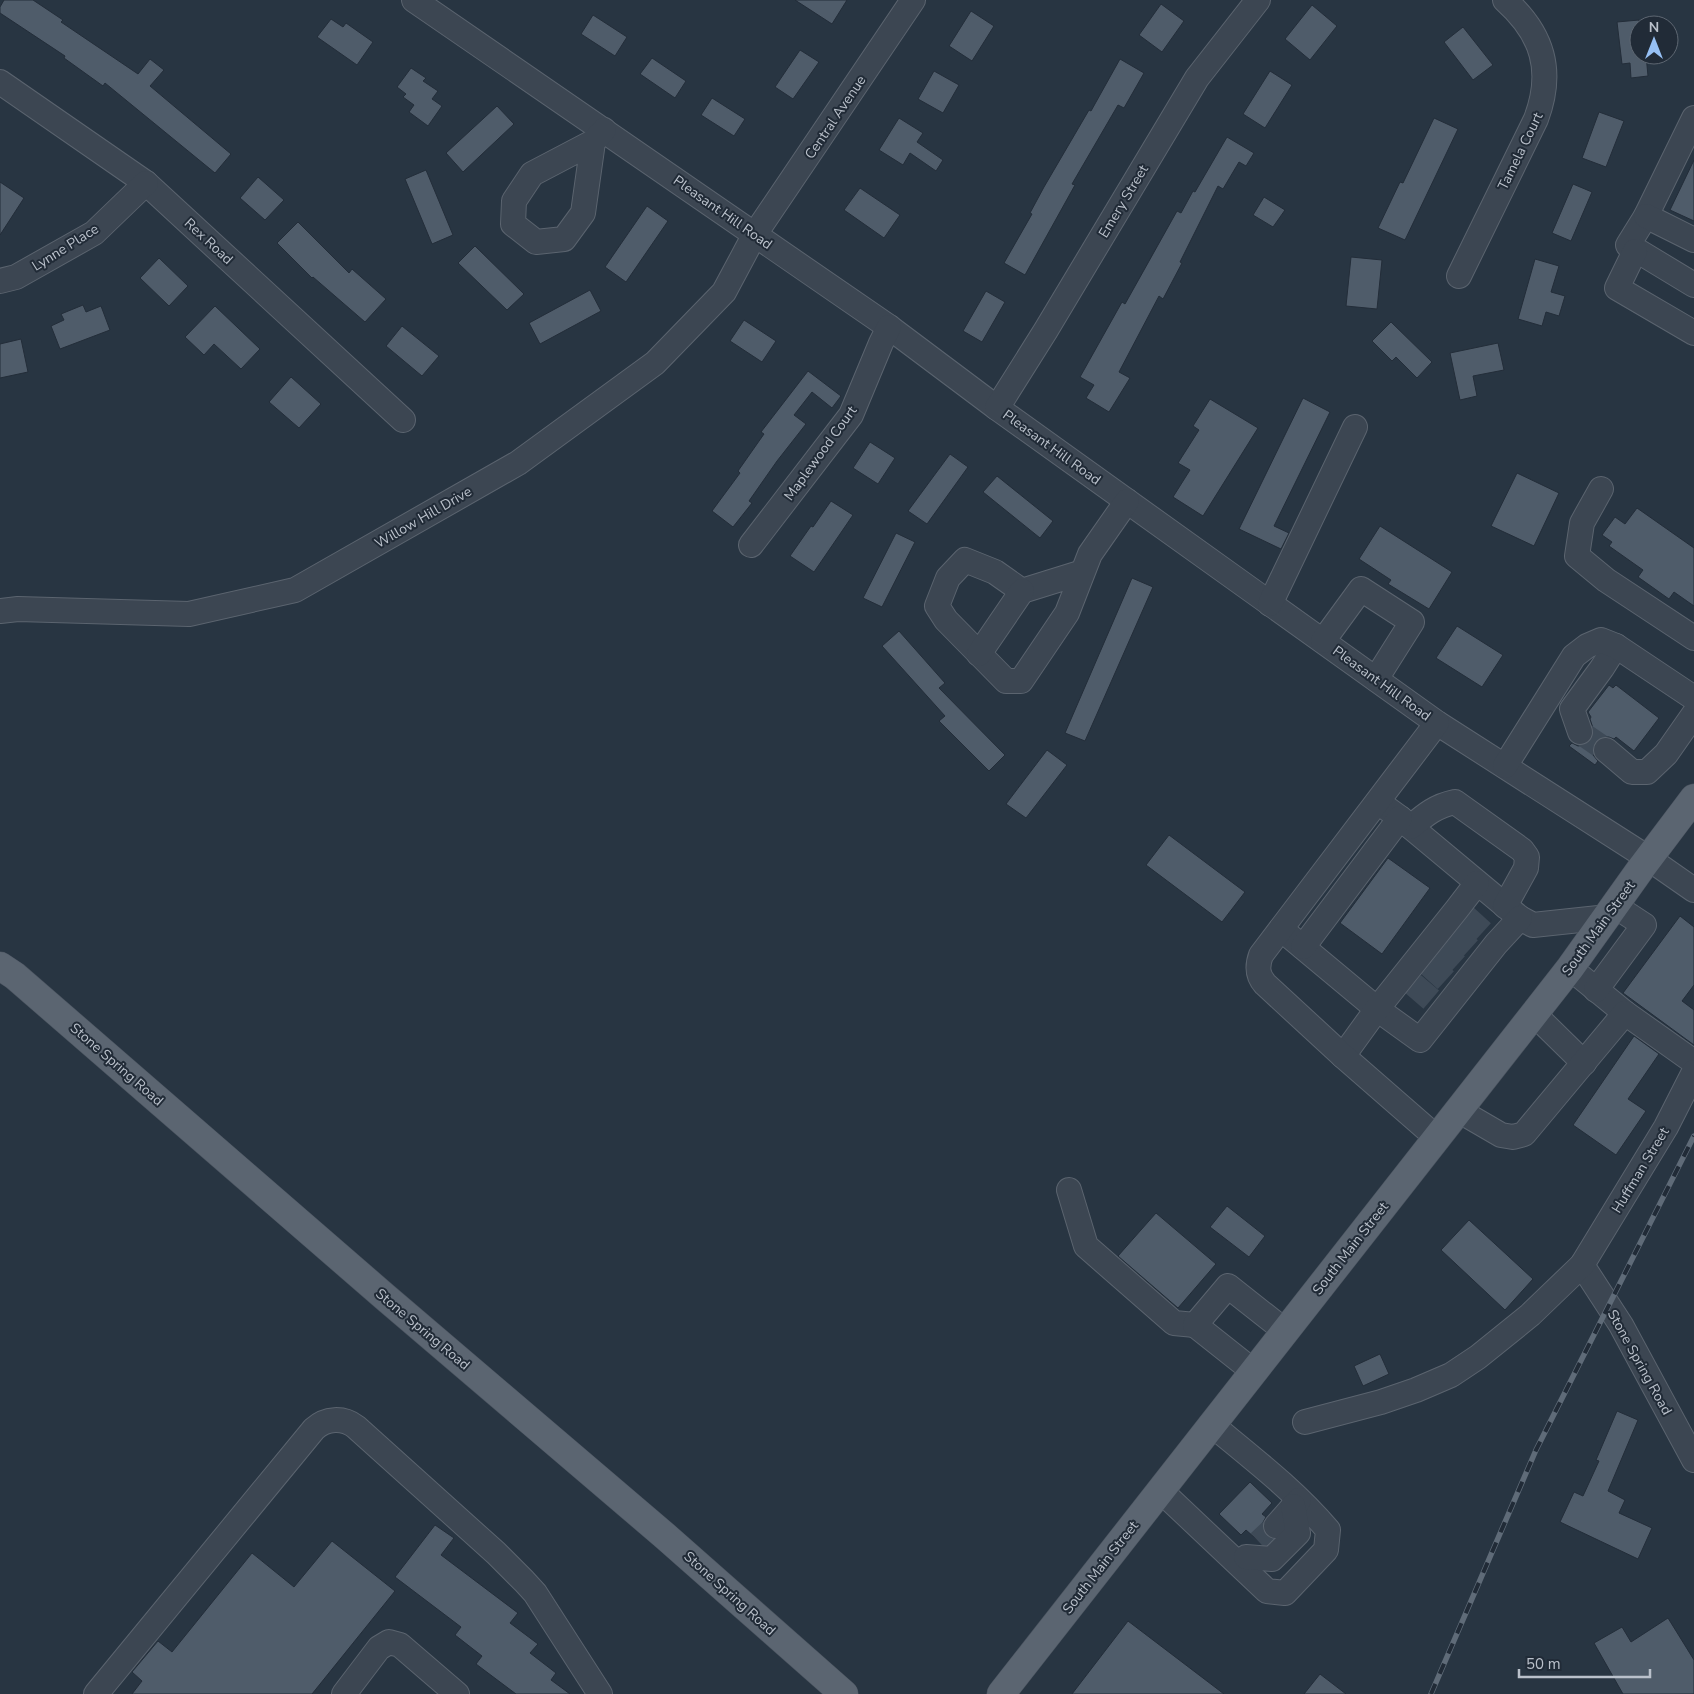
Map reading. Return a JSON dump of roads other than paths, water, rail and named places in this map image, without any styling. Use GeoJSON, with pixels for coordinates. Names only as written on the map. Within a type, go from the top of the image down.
{"type":"FeatureCollection","features":[{"type":"Feature","properties":{"kind":"main road","name":"South Main Street"},"geometry":{"type":"LineString","coordinates":[[1001,1694],[1570,968],[1648,858],[1690,812]]}},
{"type":"Feature","properties":{"kind":"main road","name":"Stone Spring Road"},"geometry":{"type":"LineString","coordinates":[[0,966],[30,989],[385,1297],[665,1536],[844,1694]]}},
{"type":"Feature","properties":{"kind":"street","name":"Pleasant Hill Road"},"geometry":{"type":"LineString","coordinates":[[414,0],[599,136],[755,234],[889,327],[997,408],[1437,723],[1648,858],[1694,890]]}},
{"type":"Feature","properties":{"kind":"street","name":"Central Avenue"},"geometry":{"type":"LineString","coordinates":[[755,234],[913,0]]}},
{"type":"Feature","properties":{"kind":"street","name":"Emery Street"},"geometry":{"type":"LineString","coordinates":[[997,408],[1197,78],[1258,0]]}},
{"type":"Feature","properties":{"kind":"street","name":"Tamela Court"},"geometry":{"type":"LineString","coordinates":[[1459,276],[1536,120],[1542,98],[1545,74],[1540,47],[1525,20],[1505,0]]}},
{"type":"Feature","properties":{"kind":"street","name":"Rex Road"},"geometry":{"type":"LineString","coordinates":[[0,82],[146,183],[403,420]]}},
{"type":"Feature","properties":{"kind":"street"},"geometry":{"type":"LineString","coordinates":[[1694,118],[1646,216],[1628,245],[1635,251],[1694,285]]}},
{"type":"Feature","properties":{"kind":"street","name":"Lynne Place"},"geometry":{"type":"LineString","coordinates":[[0,280],[16,277],[94,233],[146,183]]}},
{"type":"Feature","properties":{"kind":"street"},"geometry":{"type":"LineString","coordinates":[[1646,216],[1694,240]]}},
{"type":"Feature","properties":{"kind":"street","name":"Willow Hill Drive"},"geometry":{"type":"LineString","coordinates":[[0,611],[18,609],[189,614],[295,590],[518,463],[655,363],[724,292],[755,234]]}},
{"type":"Feature","properties":{"kind":"street"},"geometry":{"type":"LineString","coordinates":[[1635,251],[1616,288],[1694,333]]}},
{"type":"Feature","properties":{"kind":"street","name":"Maplewood Court"},"geometry":{"type":"LineString","coordinates":[[751,545],[851,415],[880,343],[889,327]]}},
{"type":"Feature","properties":{"kind":"street"},"geometry":{"type":"LineString","coordinates":[[1270,604],[1355,427]]}},
{"type":"Feature","properties":{"kind":"street"},"geometry":{"type":"LineString","coordinates":[[1601,489],[1582,523],[1577,556],[1606,580],[1694,638]]}},
{"type":"Feature","properties":{"kind":"street"},"geometry":{"type":"LineString","coordinates":[[1022,591],[995,572],[965,560],[948,578],[937,606],[946,620],[1006,681],[1021,680],[1067,613],[1090,554],[1127,501]]}},
{"type":"Feature","properties":{"kind":"street"},"geometry":{"type":"LineString","coordinates":[[979,654],[1022,591],[1083,572]]}},
{"type":"Feature","properties":{"kind":"street"},"geometry":{"type":"LineString","coordinates":[[1323,641],[1361,589],[1412,622],[1376,679]]}},
{"type":"Feature","properties":{"kind":"street"},"geometry":{"type":"LineString","coordinates":[[1505,766],[1574,656],[1587,646],[1601,640],[1616,646],[1694,698]]}},
{"type":"Feature","properties":{"kind":"street"},"geometry":{"type":"LineString","coordinates":[[1580,732],[1572,709],[1616,646]]}},
{"type":"Feature","properties":{"kind":"street"},"geometry":{"type":"LineString","coordinates":[[1606,750],[1632,772],[1647,772],[1666,754],[1694,714]]}},
{"type":"Feature","properties":{"kind":"street"},"geometry":{"type":"LineString","coordinates":[[1436,1138],[1343,1056],[1261,979],[1258,968],[1260,956],[1437,723]]}},
{"type":"Feature","properties":{"kind":"street"},"geometry":{"type":"LineString","coordinates":[[1378,802],[1406,823],[1512,912],[1533,925],[1612,911],[1644,925],[1596,990]]}},
{"type":"Feature","properties":{"kind":"street"},"geometry":{"type":"LineString","coordinates":[[1281,929],[1303,948],[1377,1008],[1420,1040],[1439,1006],[1512,912],[1526,868],[1527,857],[1522,850],[1456,802],[1428,811],[1406,823],[1303,948]]}},
{"type":"Feature","properties":{"kind":"street"},"geometry":{"type":"LineString","coordinates":[[1343,1056],[1377,1008],[1408,980],[1442,937],[1477,883]]}},
{"type":"Feature","properties":{"kind":"street"},"geometry":{"type":"LineString","coordinates":[[1570,968],[1625,1013],[1694,1062]]}},
{"type":"Feature","properties":{"kind":"street"},"geometry":{"type":"LineString","coordinates":[[1458,1110],[1501,1135],[1513,1137],[1524,1134],[1625,1013]]}},
{"type":"Feature","properties":{"kind":"street"},"geometry":{"type":"LineString","coordinates":[[1534,1014],[1584,1063]]}},
{"type":"Feature","properties":{"kind":"street","name":"Huffman Street"},"geometry":{"type":"LineString","coordinates":[[1304,1422],[1381,1402],[1451,1375],[1501,1340],[1530,1315],[1582,1265],[1666,1126],[1694,1072]]}},
{"type":"Feature","properties":{"kind":"street"},"geometry":{"type":"LineString","coordinates":[[1070,1190],[1086,1246],[1174,1323],[1195,1325],[1253,1371]]}},
{"type":"Feature","properties":{"kind":"street","name":"Stone Spring Road"},"geometry":{"type":"LineString","coordinates":[[1582,1265],[1621,1325],[1694,1460]]}},
{"type":"Feature","properties":{"kind":"street"},"geometry":{"type":"LineString","coordinates":[[1195,1325],[1228,1286],[1285,1331]]}},
{"type":"Feature","properties":{"kind":"street"},"geometry":{"type":"LineString","coordinates":[[96,1694],[314,1429],[323,1422],[342,1420],[352,1424],[508,1564],[535,1594],[600,1694]]}},
{"type":"Feature","properties":{"kind":"street"},"geometry":{"type":"LineString","coordinates":[[1212,1424],[1279,1481],[1296,1503],[1328,1530],[1326,1550],[1285,1593],[1267,1590],[1255,1548]]}},
{"type":"Feature","properties":{"kind":"street"},"geometry":{"type":"LineString","coordinates":[[1160,1490],[1272,1559],[1298,1533],[1296,1503]]}},
{"type":"Feature","properties":{"kind":"street"},"geometry":{"type":"LineString","coordinates":[[1255,1548],[1296,1503]]}},
{"type":"Feature","properties":{"kind":"street"},"geometry":{"type":"LineString","coordinates":[[344,1694],[379,1648],[389,1642],[400,1646],[457,1694]]}},
{"type":"Feature","properties":{"kind":"tunnel"},"geometry":{"type":"LineString","coordinates":[[1580,732],[1606,750]]}},
{"type":"Feature","properties":{"kind":"tunnel"},"geometry":{"type":"LineString","coordinates":[[1465,916],[1486,935]]}},
{"type":"Feature","properties":{"kind":"tunnel"},"geometry":{"type":"LineString","coordinates":[[1452,933],[1473,952]]}},
{"type":"Feature","properties":{"kind":"tunnel"},"geometry":{"type":"LineString","coordinates":[[1439,949],[1460,968]]}},
{"type":"Feature","properties":{"kind":"tunnel"},"geometry":{"type":"LineString","coordinates":[[1428,964],[1449,983]]}},
{"type":"Feature","properties":{"kind":"tunnel"},"geometry":{"type":"LineString","coordinates":[[1413,984],[1434,1002]]}},
{"type":"Feature","properties":{"kind":"tunnel"},"geometry":{"type":"LineString","coordinates":[[1259,1542],[1276,1526]]}},
{"type":"Feature","properties":{"kind":"railway"},"geometry":{"type":"LineString","coordinates":[[1431,1694],[1536,1450],[1694,1136]]}}]}
